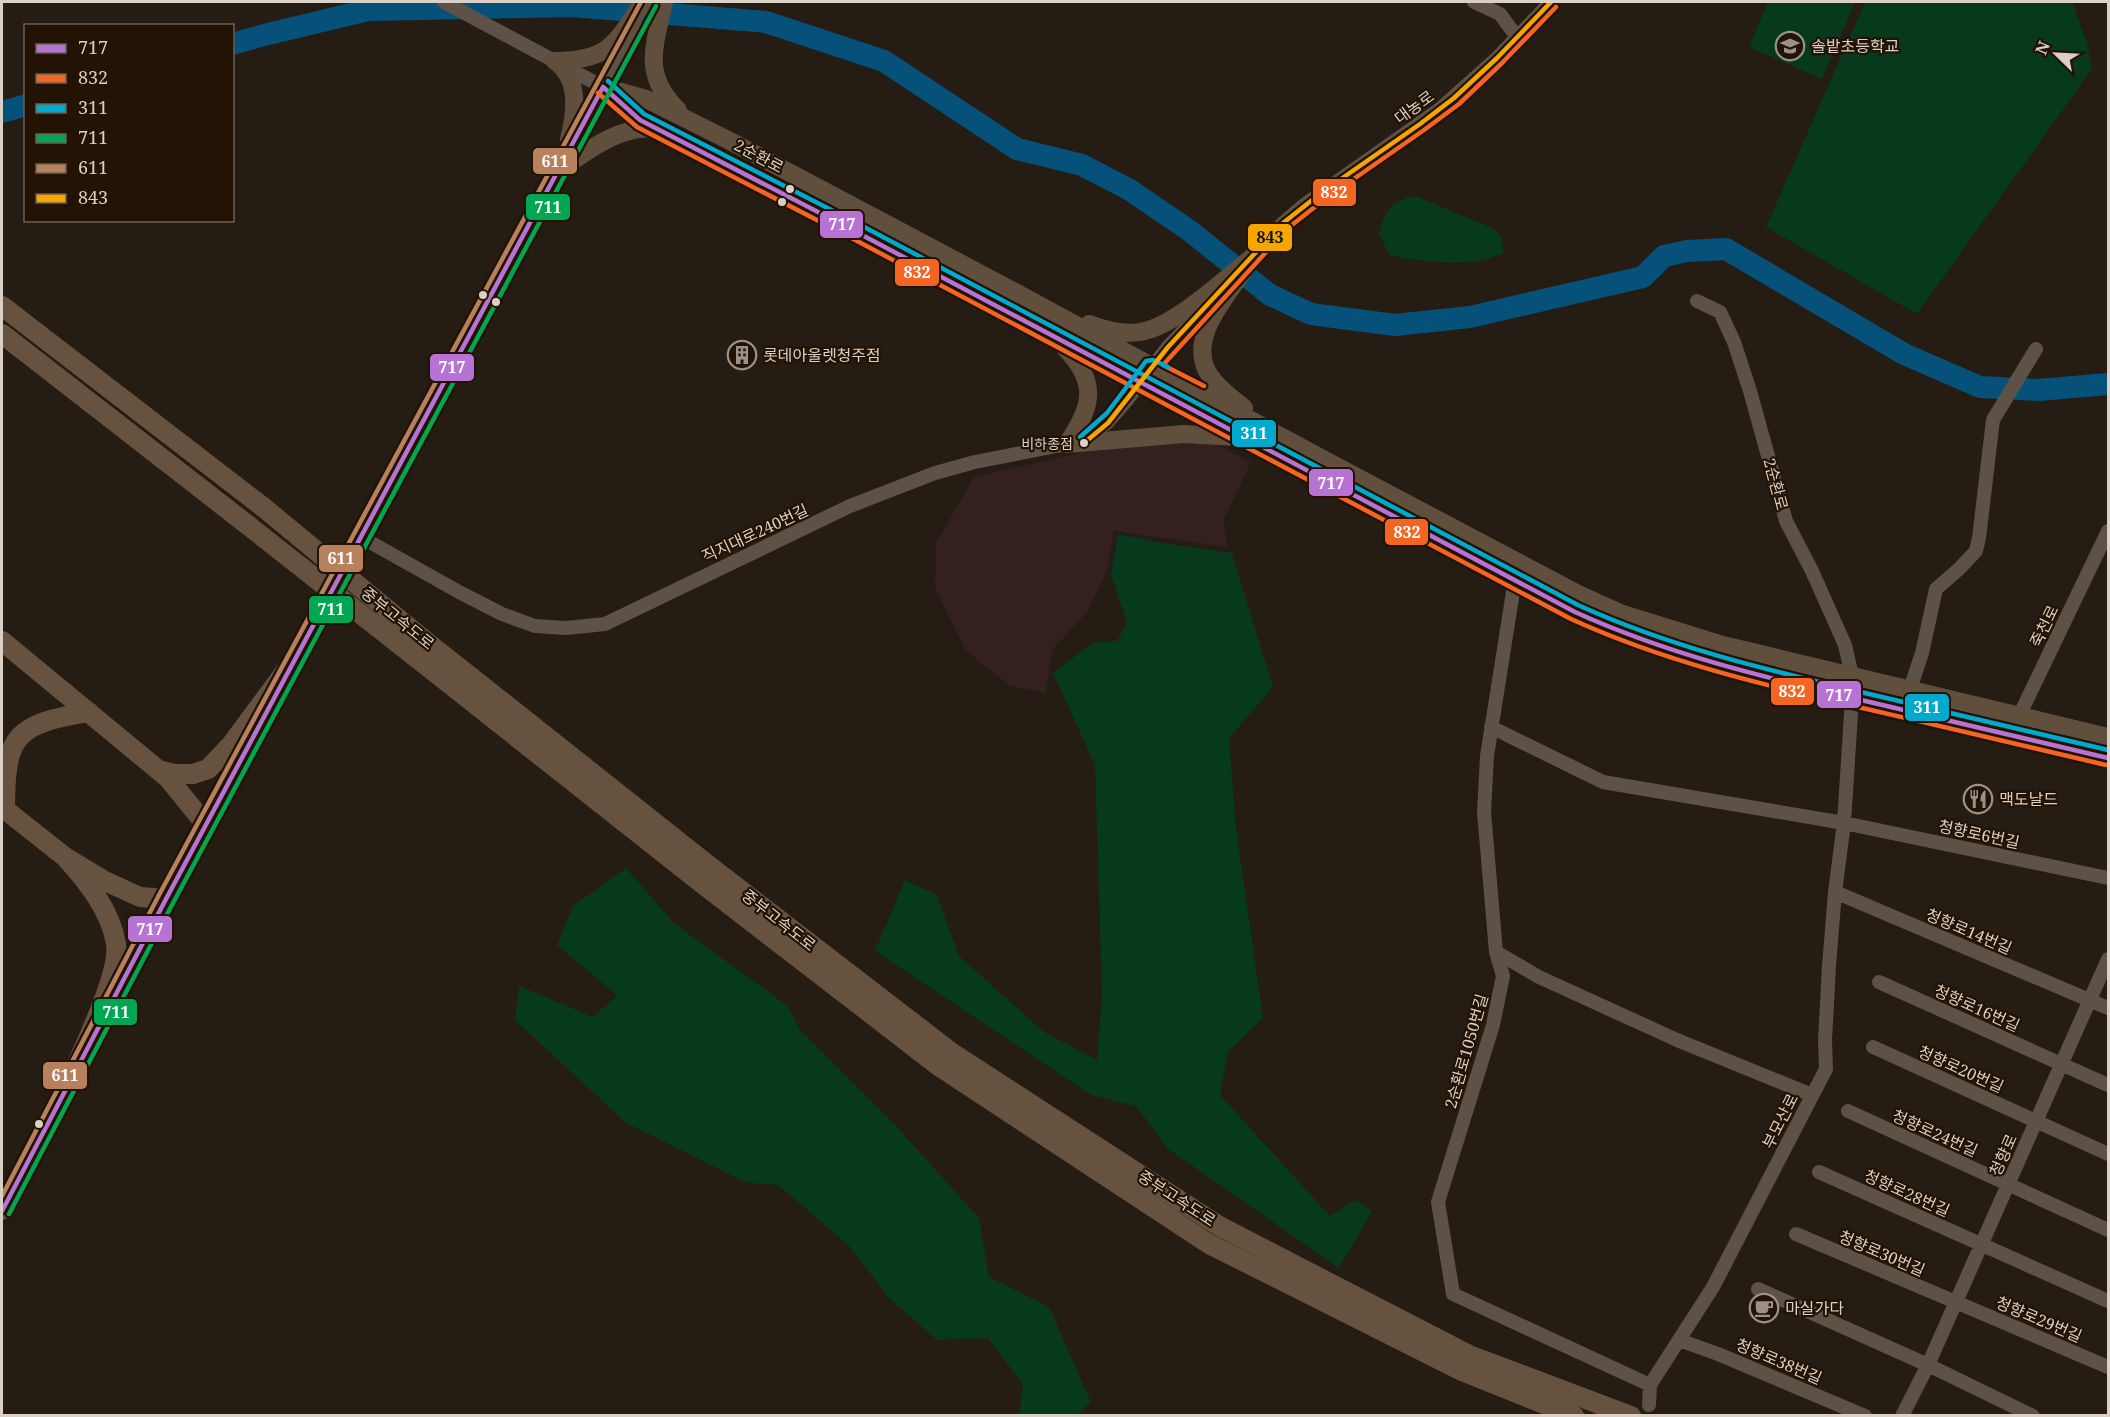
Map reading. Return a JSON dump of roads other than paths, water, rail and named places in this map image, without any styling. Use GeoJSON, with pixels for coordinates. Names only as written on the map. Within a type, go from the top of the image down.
{"type":"FeatureCollection","features":[{"type":"Feature","properties":{"kind":"highway","name":"중부고속도로"},"geometry":{"type":"LineString","coordinates":[[2,306],[263,507],[418,648],[700,882],[940,1067],[1209,1244],[1462,1371],[1574,1416]]}},
{"type":"Feature","properties":{"kind":"highway","name":"중부고속도로"},"geometry":{"type":"LineString","coordinates":[[2,334],[249,526],[418,648],[712,868],[952,1053],[1219,1226],[1469,1355],[1631,1416]]}},
{"type":"Feature","properties":{"kind":"highway"},"geometry":{"type":"LineString","coordinates":[[2,641],[168,778],[206,825]]}},
{"type":"Feature","properties":{"kind":"highway"},"geometry":{"type":"LineString","coordinates":[[158,770],[175,774],[193,774],[208,769],[231,746],[296,657]]}},
{"type":"Feature","properties":{"kind":"highway"},"geometry":{"type":"LineString","coordinates":[[89,712],[50,718],[34,725],[21,735],[13,747],[6,767],[3,808],[65,857],[131,894],[166,899]]}},
{"type":"Feature","properties":{"kind":"highway"},"geometry":{"type":"LineString","coordinates":[[65,857],[84,878],[110,920],[117,946],[112,977],[66,1088]]}},
{"type":"Feature","properties":{"kind":"main road"},"geometry":{"type":"LineString","coordinates":[[553,60],[572,61],[596,55],[620,45],[644,2]]}},
{"type":"Feature","properties":{"kind":"main road"},"geometry":{"type":"LineString","coordinates":[[664,2],[653,60],[656,81],[667,99],[688,120]]}},
{"type":"Feature","properties":{"kind":"main road"},"geometry":{"type":"LineString","coordinates":[[553,60],[562,66],[571,78],[573,97],[571,130],[557,171]]}},
{"type":"Feature","properties":{"kind":"main road"},"geometry":{"type":"LineString","coordinates":[[2,1210],[166,899],[603,87]]}},
{"type":"Feature","properties":{"kind":"main road","name":"2순환로"},"geometry":{"type":"LineString","coordinates":[[603,87],[646,99],[1015,292],[1270,430],[1517,572],[1575,612],[1663,648],[1706,661],[1852,698],[2109,758]]}},
{"type":"Feature","properties":{"kind":"main road","name":"2순환로"},"geometry":{"type":"LineString","coordinates":[[603,87],[640,120],[1242,437],[1517,572],[1578,594],[1620,613],[1723,645],[2109,737]]}},
{"type":"Feature","properties":{"kind":"main road"},"geometry":{"type":"LineString","coordinates":[[557,171],[583,153],[618,135],[635,129],[659,130]]}},
{"type":"Feature","properties":{"kind":"main road"},"geometry":{"type":"LineString","coordinates":[[1200,312],[1256,254]]}},
{"type":"Feature","properties":{"kind":"main road"},"geometry":{"type":"LineString","coordinates":[[1015,292],[1110,331],[1128,332],[1152,329],[1200,312],[1256,254]]}},
{"type":"Feature","properties":{"kind":"main road"},"geometry":{"type":"LineString","coordinates":[[1200,312],[1204,335],[1202,347],[1208,374],[1217,385],[1270,430]]}},
{"type":"Feature","properties":{"kind":"main road"},"geometry":{"type":"LineString","coordinates":[[1053,336],[1078,362],[1086,377],[1088,394],[1086,409],[1080,425],[1067,444]]}},
{"type":"Feature","properties":{"kind":"main road"},"geometry":{"type":"LineString","coordinates":[[1067,444],[1184,434],[1242,437]]}},
{"type":"Feature","properties":{"kind":"street","name":"2순환로"},"geometry":{"type":"LineString","coordinates":[[444,2],[603,87]]}},
{"type":"Feature","properties":{"kind":"street"},"geometry":{"type":"LineString","coordinates":[[603,87],[620,45],[649,2]]}},
{"type":"Feature","properties":{"kind":"street"},"geometry":{"type":"LineString","coordinates":[[1474,2],[1500,14],[1517,37]]}},
{"type":"Feature","properties":{"kind":"street","name":"대농로"},"geometry":{"type":"LineString","coordinates":[[1256,254],[1283,223],[1304,205],[1440,109],[1496,59],[1551,2]]}},
{"type":"Feature","properties":{"kind":"street","name":"2순환로"},"geometry":{"type":"LineString","coordinates":[[1697,301],[1720,312],[1734,342],[1786,521],[1812,570],[1845,645],[1852,676]]}},
{"type":"Feature","properties":{"kind":"street","name":"직지대로240번길"},"geometry":{"type":"LineString","coordinates":[[361,537],[502,614],[535,626],[567,628],[605,624],[850,506],[935,473],[975,462],[1067,444],[1090,434],[1107,423],[1151,367],[1200,312]]}},
{"type":"Feature","properties":{"kind":"street"},"geometry":{"type":"LineString","coordinates":[[1910,689],[1922,653],[1936,590],[1976,551],[1980,538],[1993,420],[2036,349]]}},
{"type":"Feature","properties":{"kind":"street"},"geometry":{"type":"LineString","coordinates":[[1097,442],[1107,423]]}},
{"type":"Feature","properties":{"kind":"street","name":"죽천로"},"geometry":{"type":"LineString","coordinates":[[2010,735],[2109,531]]}},
{"type":"Feature","properties":{"kind":"street","name":"2순환로1050번길"},"geometry":{"type":"LineString","coordinates":[[1517,572],[1487,756],[1484,812],[1496,952],[1503,976],[1493,1024],[1438,1202],[1453,1294],[1650,1385]]}},
{"type":"Feature","properties":{"kind":"street","name":"부모산로"},"geometry":{"type":"LineString","coordinates":[[1649,1405],[1650,1385],[1713,1287],[1826,1069],[1825,1040],[1835,892],[1844,823],[1852,698]]}},
{"type":"Feature","properties":{"kind":"street"},"geometry":{"type":"LineString","coordinates":[[1491,727],[1603,782],[1844,823]]}},
{"type":"Feature","properties":{"kind":"street","name":"청향로6번길"},"geometry":{"type":"LineString","coordinates":[[1844,823],[2109,878]]}},
{"type":"Feature","properties":{"kind":"street","name":"청향로14번길"},"geometry":{"type":"LineString","coordinates":[[1835,892],[2109,1008]]}},
{"type":"Feature","properties":{"kind":"street"},"geometry":{"type":"LineString","coordinates":[[1496,952],[1539,977],[1677,1040],[1812,1095]]}},
{"type":"Feature","properties":{"kind":"street","name":"청향로"},"geometry":{"type":"LineString","coordinates":[[1928,1365],[2109,959]]}},
{"type":"Feature","properties":{"kind":"street","name":"청향로16번길"},"geometry":{"type":"LineString","coordinates":[[1879,982],[2109,1085]]}},
{"type":"Feature","properties":{"kind":"street","name":"청향로20번길"},"geometry":{"type":"LineString","coordinates":[[1873,1047],[2109,1154]]}},
{"type":"Feature","properties":{"kind":"street","name":"청향로24번길"},"geometry":{"type":"LineString","coordinates":[[1848,1111],[2109,1230]]}},
{"type":"Feature","properties":{"kind":"street","name":"청향로28번길"},"geometry":{"type":"LineString","coordinates":[[1819,1172],[2109,1301]]}},
{"type":"Feature","properties":{"kind":"street","name":"청향로30번길"},"geometry":{"type":"LineString","coordinates":[[1796,1234],[1956,1302]]}},
{"type":"Feature","properties":{"kind":"street"},"geometry":{"type":"LineString","coordinates":[[1758,1289],[1928,1365],[2033,1416]]}},
{"type":"Feature","properties":{"kind":"street","name":"청향로29번길"},"geometry":{"type":"LineString","coordinates":[[1956,1302],[2109,1367]]}},
{"type":"Feature","properties":{"kind":"street","name":"청향로38번길"},"geometry":{"type":"LineString","coordinates":[[1679,1340],[1865,1416]]}},
{"type":"Feature","properties":{"kind":"street"},"geometry":{"type":"LineString","coordinates":[[1902,1416],[1928,1365]]}},
{"type":"Feature","properties":{"kind":"waterway"},"geometry":{"type":"LineString","coordinates":[[234,43],[368,10],[572,6],[766,22],[884,61],[1017,149],[1082,165],[1130,190],[1190,231],[1270,295],[1311,314],[1395,325],[1470,317],[1643,277],[1664,256],[1687,251],[1726,249],[1904,354],[1980,387],[2038,390],[2108,384]]}},
{"type":"Feature","properties":{"kind":"waterway"},"geometry":{"type":"LineString","coordinates":[[2,112],[24,106]]}},
{"type":"Feature","properties":{"kind":"place","name":"솔밭초등학교"},"geometry":{"type":"Point","coordinates":[1790,46]}},
{"type":"Feature","properties":{"kind":"place","name":"롯데아울렛청주점"},"geometry":{"type":"Point","coordinates":[742,355]}},
{"type":"Feature","properties":{"kind":"place","name":"비하종점"},"geometry":{"type":"Point","coordinates":[1084,443]}},
{"type":"Feature","properties":{"kind":"place","name":"맥도날드"},"geometry":{"type":"Point","coordinates":[1978,799]}},
{"type":"Feature","properties":{"kind":"place","name":"마실가다"},"geometry":{"type":"Point","coordinates":[1764,1308]}}]}
